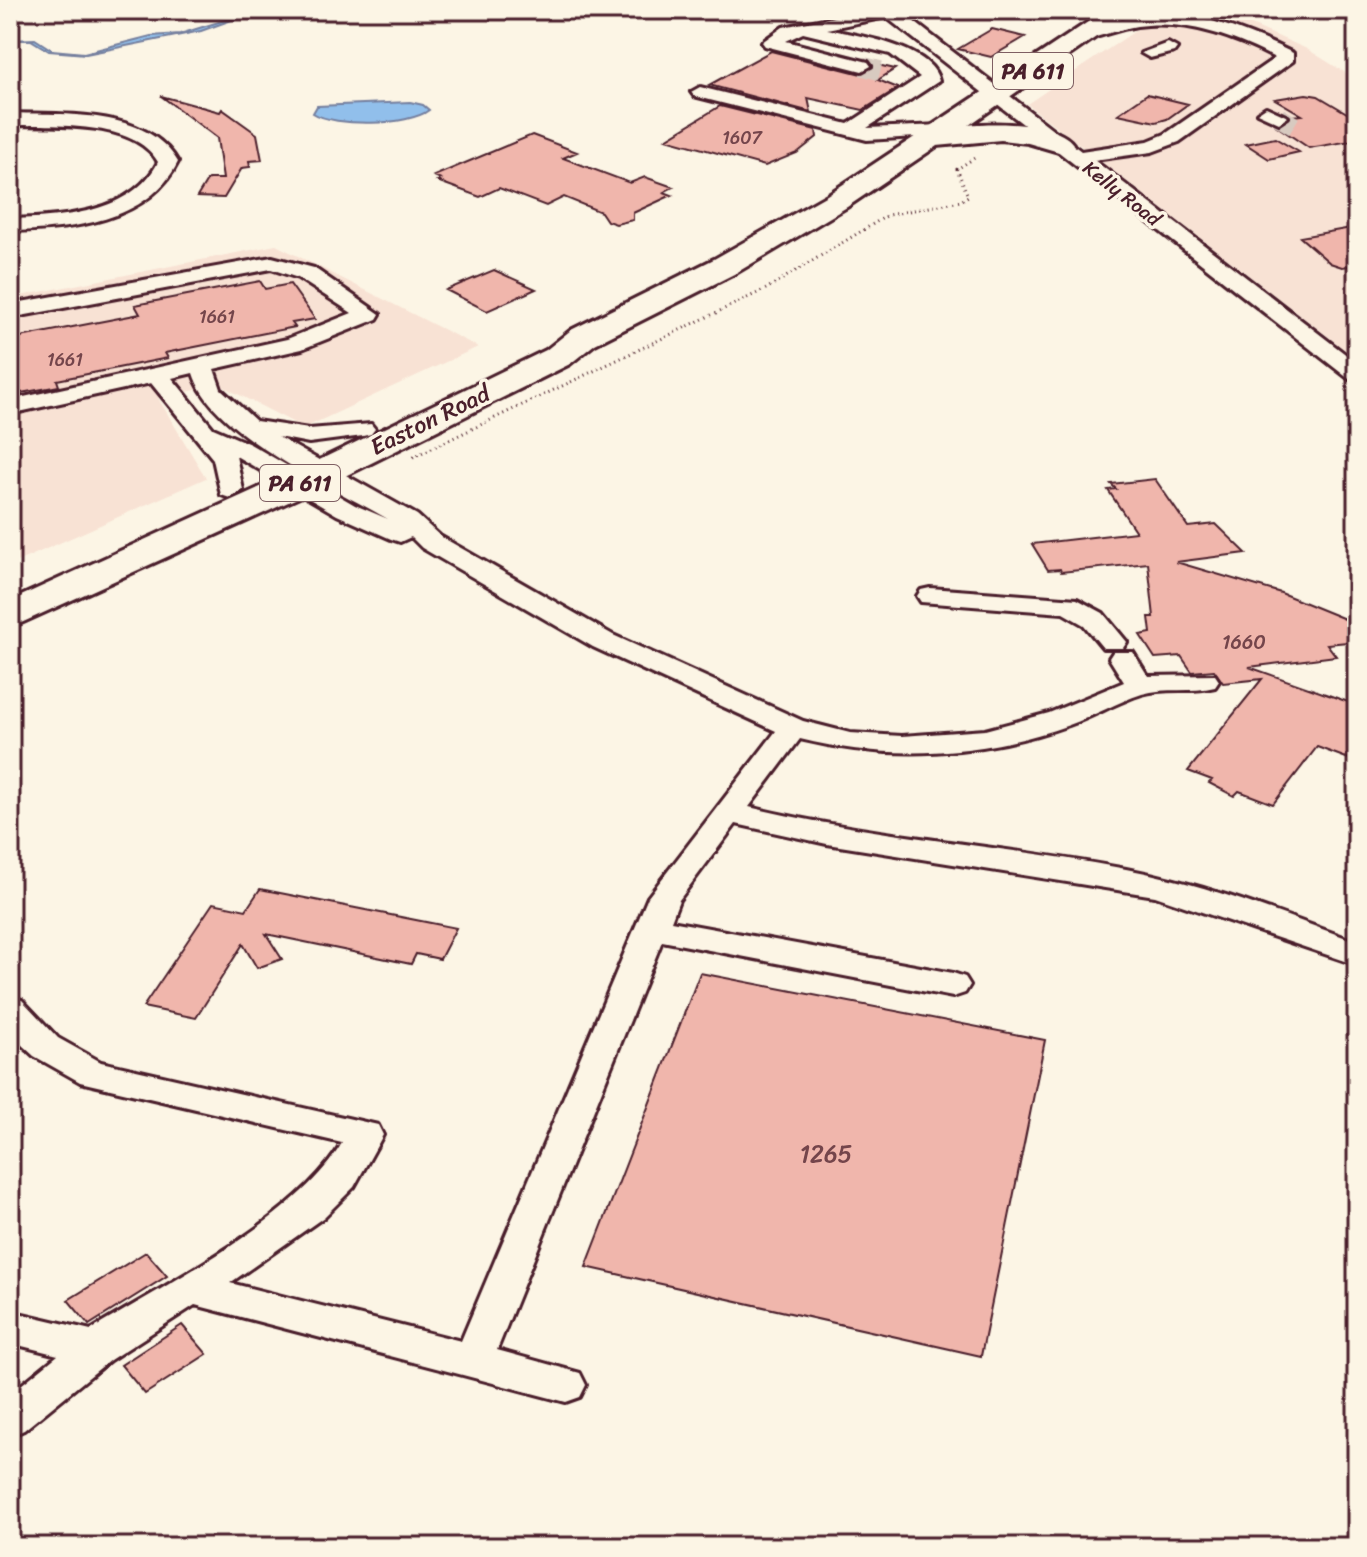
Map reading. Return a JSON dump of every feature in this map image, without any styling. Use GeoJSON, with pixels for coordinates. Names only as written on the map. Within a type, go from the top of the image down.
{"type":"FeatureCollection","features":[{"type":"Feature","properties":{"kind":"highway","name":"Easton Road"},"geometry":{"type":"LineString","coordinates":[[10,616],[300,470],[558,357],[583,337],[787,233],[1123,10]]}},
{"type":"Feature","properties":{"kind":"highway"},"geometry":{"type":"LineString","coordinates":[[931,139],[1003,130],[1028,133],[1068,150]]}},
{"type":"Feature","properties":{"kind":"highway","name":"Easton Road"},"geometry":{"type":"LineString","coordinates":[[10,591],[230,490],[300,470],[363,429],[530,351],[583,337]]}},
{"type":"Feature","properties":{"kind":"street"},"geometry":{"type":"LineString","coordinates":[[862,66],[771,42],[803,28],[889,10]]}},
{"type":"Feature","properties":{"kind":"street","name":"Kelly Road"},"geometry":{"type":"LineString","coordinates":[[889,10],[1357,374]]}},
{"type":"Feature","properties":{"kind":"street"},"geometry":{"type":"LineString","coordinates":[[1155,10],[1181,38]]}},
{"type":"Feature","properties":{"kind":"street"},"geometry":{"type":"LineString","coordinates":[[1068,150],[1152,146],[1172,138],[1287,57],[1246,36],[1181,38],[1137,21],[1088,34]]}},
{"type":"Feature","properties":{"kind":"street"},"geometry":{"type":"LineString","coordinates":[[803,28],[896,50],[903,67],[916,80],[919,89],[859,132]]}},
{"type":"Feature","properties":{"kind":"street"},"geometry":{"type":"LineString","coordinates":[[1150,53],[1181,38]]}},
{"type":"Feature","properties":{"kind":"street"},"geometry":{"type":"LineString","coordinates":[[903,67],[942,52]]}},
{"type":"Feature","properties":{"kind":"street"},"geometry":{"type":"LineString","coordinates":[[700,92],[859,132],[931,139]]}},
{"type":"Feature","properties":{"kind":"street"},"geometry":{"type":"LineString","coordinates":[[10,119],[127,130],[160,146],[168,162],[166,173],[154,187],[115,208],[74,219],[10,225]]}},
{"type":"Feature","properties":{"kind":"street"},"geometry":{"type":"LineString","coordinates":[[859,132],[883,147],[885,170]]}},
{"type":"Feature","properties":{"kind":"street"},"geometry":{"type":"LineString","coordinates":[[10,311],[272,263],[306,273],[369,314],[294,344],[10,407]]}},
{"type":"Feature","properties":{"kind":"street"},"geometry":{"type":"LineString","coordinates":[[202,366],[210,392],[258,435],[300,470],[393,532],[431,542],[603,641],[793,728],[850,742],[902,745],[986,739],[1059,719],[1140,685],[1205,681]]}},
{"type":"Feature","properties":{"kind":"street"},"geometry":{"type":"LineString","coordinates":[[158,376],[225,458],[230,490]]}},
{"type":"Feature","properties":{"kind":"street"},"geometry":{"type":"LineString","coordinates":[[243,421],[309,436],[363,429]]}},
{"type":"Feature","properties":{"kind":"street"},"geometry":{"type":"LineString","coordinates":[[207,434],[300,470]]}},
{"type":"Feature","properties":{"kind":"street"},"geometry":{"type":"LineString","coordinates":[[930,596],[1067,605],[1094,618],[1140,685]]}},
{"type":"Feature","properties":{"kind":"street"},"geometry":{"type":"LineString","coordinates":[[473,1361],[664,897],[793,728]]}},
{"type":"Feature","properties":{"kind":"street"},"geometry":{"type":"LineString","coordinates":[[729,812],[833,835],[1129,880],[1257,917],[1357,954]]}},
{"type":"Feature","properties":{"kind":"street"},"geometry":{"type":"LineString","coordinates":[[651,928],[953,985]]}},
{"type":"Feature","properties":{"kind":"street"},"geometry":{"type":"LineString","coordinates":[[10,1009],[20,1025],[57,1055],[92,1073],[365,1135],[341,1177],[311,1207],[96,1348],[10,1418]]}},
{"type":"Feature","properties":{"kind":"street"},"geometry":{"type":"LineString","coordinates":[[190,1288],[566,1385]]}},
{"type":"Feature","properties":{"kind":"street"},"geometry":{"type":"LineString","coordinates":[[10,1327],[96,1348]]}},
{"type":"Feature","properties":{"kind":"path"},"geometry":{"type":"LineString","coordinates":[[405,452],[420,456],[677,334],[803,270],[888,215],[905,209],[961,201],[968,196],[968,190],[957,169],[978,156]]}},
{"type":"Feature","properties":{"kind":"shaded area"},"geometry":{"type":"Polygon","coordinates":[[[1166,10],[1191,10],[1240,20],[1307,49],[1357,80],[1357,359],[1027,104],[1166,10]]]}},
{"type":"Feature","properties":{"kind":"shaded area"},"geometry":{"type":"Polygon","coordinates":[[[276,245],[478,347],[304,428],[220,385],[158,398],[206,478],[10,565],[10,298],[276,245]]]}},
{"type":"Feature","properties":{"kind":"water"},"geometry":{"type":"Polygon","coordinates":[[[337,10],[240,17],[201,31],[86,54],[49,51],[31,40],[10,40],[35,39],[52,50],[84,53],[151,36],[180,34],[238,16],[337,10]]]}},
{"type":"Feature","properties":{"kind":"water"},"geometry":{"type":"Polygon","coordinates":[[[410,102],[429,110],[405,119],[371,123],[337,121],[313,113],[317,106],[410,102]]]}},
{"type":"Feature","properties":{"kind":"building"},"geometry":{"type":"Polygon","coordinates":[[[992,29],[1025,37],[991,57],[958,49],[992,29]]]}},
{"type":"Feature","properties":{"kind":"building"},"geometry":{"type":"Polygon","coordinates":[[[771,51],[861,74],[872,69],[873,64],[895,69],[878,80],[898,88],[863,110],[808,98],[811,112],[709,85],[771,51]]]}},
{"type":"Feature","properties":{"kind":"building"},"geometry":{"type":"Polygon","coordinates":[[[1147,94],[1188,104],[1167,119],[1156,122],[1118,114],[1147,94]]]}},
{"type":"Feature","properties":{"kind":"building"},"geometry":{"type":"Polygon","coordinates":[[[1306,94],[1318,96],[1357,119],[1357,140],[1309,148],[1275,125],[1281,126],[1291,116],[1302,115],[1275,99],[1306,94]]]}},
{"type":"Feature","properties":{"kind":"building"},"geometry":{"type":"Polygon","coordinates":[[[161,96],[220,112],[222,109],[257,134],[262,160],[249,161],[250,167],[242,168],[224,198],[197,197],[208,179],[223,179],[217,138],[161,96]]]}},
{"type":"Feature","properties":{"kind":"building"},"geometry":{"type":"Polygon","coordinates":[[[720,106],[816,130],[817,137],[797,153],[765,166],[666,139],[720,106]]]}},
{"type":"Feature","properties":{"kind":"building"},"geometry":{"type":"Polygon","coordinates":[[[532,135],[577,152],[563,158],[630,183],[645,177],[673,187],[664,192],[672,195],[633,213],[633,220],[616,224],[607,221],[601,212],[564,197],[546,206],[499,188],[480,197],[437,181],[441,179],[434,176],[532,135]]]}},
{"type":"Feature","properties":{"kind":"building"},"geometry":{"type":"Polygon","coordinates":[[[1275,138],[1299,152],[1269,159],[1246,144],[1275,138]]]}},
{"type":"Feature","properties":{"kind":"building"},"geometry":{"type":"Polygon","coordinates":[[[1357,227],[1357,265],[1342,267],[1330,263],[1300,237],[1357,227]]]}},
{"type":"Feature","properties":{"kind":"building"},"geometry":{"type":"Polygon","coordinates":[[[494,270],[536,289],[487,311],[446,290],[494,270]]]}},
{"type":"Feature","properties":{"kind":"building"},"geometry":{"type":"Polygon","coordinates":[[[260,281],[265,289],[290,284],[315,319],[292,323],[295,327],[165,353],[168,358],[57,380],[59,386],[10,395],[10,339],[140,314],[135,305],[260,281]]]}},
{"type":"Feature","properties":{"kind":"building"},"geometry":{"type":"Polygon","coordinates":[[[1155,479],[1188,527],[1216,524],[1246,553],[1176,562],[1281,593],[1357,624],[1357,641],[1327,644],[1336,656],[1249,667],[1357,705],[1357,762],[1317,747],[1273,804],[1239,791],[1234,796],[1209,783],[1212,780],[1188,771],[1262,679],[1223,683],[1214,670],[1192,672],[1181,656],[1155,658],[1140,635],[1151,633],[1149,617],[1154,617],[1148,563],[1061,572],[1060,569],[1048,570],[1032,544],[1136,532],[1108,490],[1116,489],[1111,484],[1155,479]]]}},
{"type":"Feature","properties":{"kind":"building"},"geometry":{"type":"Polygon","coordinates":[[[260,889],[456,928],[440,959],[416,954],[411,964],[266,934],[282,959],[257,968],[243,944],[196,1018],[143,1007],[213,903],[246,910],[260,889]]]}},
{"type":"Feature","properties":{"kind":"building"},"geometry":{"type":"Polygon","coordinates":[[[700,973],[1045,1040],[981,1356],[586,1267],[700,973]]]}},
{"type":"Feature","properties":{"kind":"building"},"geometry":{"type":"Polygon","coordinates":[[[146,1252],[167,1276],[89,1325],[68,1300],[146,1252]]]}},
{"type":"Feature","properties":{"kind":"building"},"geometry":{"type":"Polygon","coordinates":[[[182,1325],[207,1354],[145,1394],[121,1365],[182,1325]]]}},
{"type":"Feature","properties":{"kind":"tunnel"},"geometry":{"type":"LineString","coordinates":[[862,66],[889,73]]}},
{"type":"Feature","properties":{"kind":"tunnel"},"geometry":{"type":"LineString","coordinates":[[1279,117],[1294,126]]}}]}
